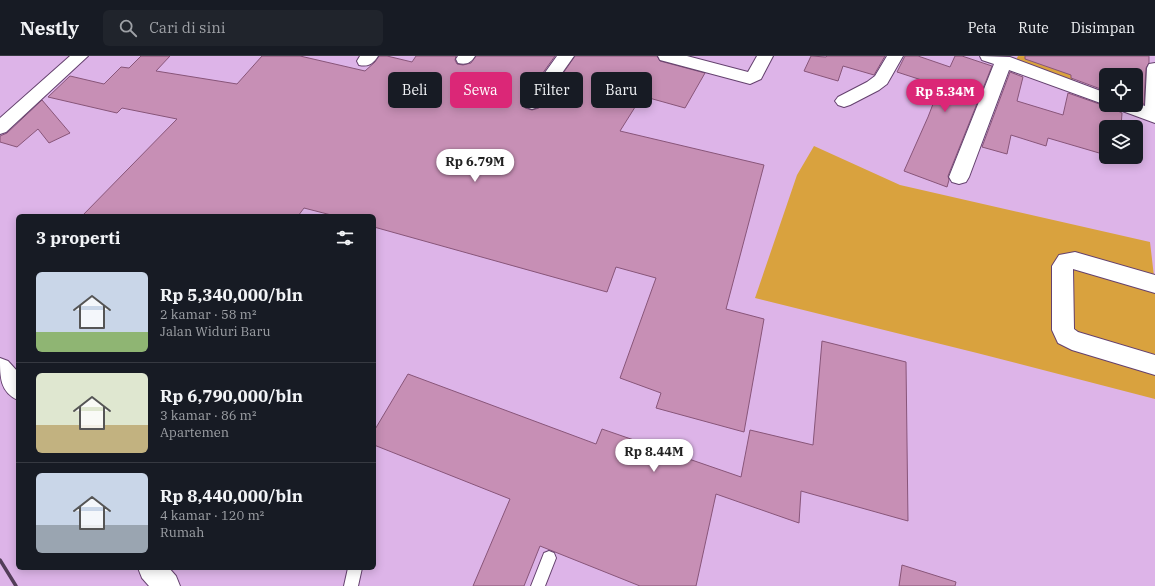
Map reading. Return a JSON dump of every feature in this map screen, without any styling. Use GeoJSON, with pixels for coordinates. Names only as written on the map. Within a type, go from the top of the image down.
{"type":"FeatureCollection","features":[{"type":"Feature","properties":{"kind":"street"},"geometry":{"type":"LineString","coordinates":[[0,128],[80,56]]}},
{"type":"Feature","properties":{"kind":"street"},"geometry":{"type":"LineString","coordinates":[[554,72],[566,56]]}},
{"type":"Feature","properties":{"kind":"street"},"geometry":{"type":"LineString","coordinates":[[666,56],[750,78],[755,75],[765,56]]}},
{"type":"Feature","properties":{"kind":"street"},"geometry":{"type":"LineString","coordinates":[[844,101],[873,86],[881,80],[894,56]]}},
{"type":"Feature","properties":{"kind":"street"},"geometry":{"type":"LineString","coordinates":[[959,177],[996,59],[1099,96]]}},
{"type":"Feature","properties":{"kind":"street"},"geometry":{"type":"LineString","coordinates":[[1143,112],[1154,116],[1155,68]]}},
{"type":"Feature","properties":{"kind":"street"},"geometry":{"type":"LineString","coordinates":[[1155,284],[1075,260],[1066,261],[1062,266],[1063,330],[1066,336],[1072,340],[1155,365]]}},
{"type":"Feature","properties":{"kind":"street"},"geometry":{"type":"LineString","coordinates":[[1,371],[16,387]]}},
{"type":"Feature","properties":{"kind":"street"},"geometry":{"type":"LineString","coordinates":[[154,570],[166,586]]}},
{"type":"Feature","properties":{"kind":"lane"},"geometry":{"type":"LineString","coordinates":[[538,586],[549,558]]}},
{"type":"Feature","properties":{"kind":"lane"},"geometry":{"type":"LineString","coordinates":[[352,586],[354,570]]}},
{"type":"Feature","properties":{"kind":"shaded area"},"geometry":{"type":"Polygon","coordinates":[[[1018,56],[1102,56],[1078,61],[1073,80],[1016,60],[1018,56]]]}},
{"type":"Feature","properties":{"kind":"shaded area"},"geometry":{"type":"Polygon","coordinates":[[[814,146],[900,185],[1150,242],[1155,285],[1155,399],[755,298],[797,175],[814,146]]]}},
{"type":"Feature","properties":{"kind":"building"},"geometry":{"type":"Polygon","coordinates":[[[141,56],[170,56],[156,71],[237,84],[262,56],[300,56],[365,71],[379,56],[387,56],[412,62],[416,56],[456,56],[455,60],[457,64],[463,65],[471,63],[476,56],[555,56],[544,72],[520,72],[520,108],[532,110],[539,108],[583,108],[583,72],[564,72],[575,56],[657,56],[660,61],[705,73],[685,108],[652,99],[652,72],[591,72],[591,108],[634,108],[620,131],[764,165],[726,309],[764,319],[744,432],[656,408],[661,393],[620,378],[656,278],[616,267],[607,292],[376,228],[376,214],[327,214],[304,208],[300,214],[84,214],[177,119],[122,108],[117,113],[48,97],[70,76],[104,84],[121,67],[129,68],[141,56]]]}},
{"type":"Feature","properties":{"kind":"building"},"geometry":{"type":"Polygon","coordinates":[[[811,56],[885,56],[874,75],[843,66],[838,81],[804,71],[811,56]]]}},
{"type":"Feature","properties":{"kind":"building"},"geometry":{"type":"Polygon","coordinates":[[[905,56],[918,56],[950,67],[955,56],[962,56],[992,66],[948,176],[949,180],[947,187],[904,171],[940,86],[897,72],[905,56]]]}},
{"type":"Feature","properties":{"kind":"building"},"geometry":{"type":"Polygon","coordinates":[[[1025,56],[1149,56],[1149,63],[1146,68],[1144,104],[1143,68],[1099,68],[1099,88],[1071,78],[1071,75],[1025,59],[1025,56]]]}},
{"type":"Feature","properties":{"kind":"building"},"geometry":{"type":"Polygon","coordinates":[[[1010,72],[1023,77],[1017,101],[1063,115],[1068,93],[1099,104],[1099,112],[1122,113],[1122,120],[1099,120],[1099,153],[1048,138],[1046,146],[1011,135],[1007,154],[982,147],[1010,72]]]}},
{"type":"Feature","properties":{"kind":"building"},"geometry":{"type":"Polygon","coordinates":[[[42,100],[70,133],[49,143],[38,129],[17,147],[0,142],[0,136],[7,133],[42,100]]]}},
{"type":"Feature","properties":{"kind":"building"},"geometry":{"type":"Polygon","coordinates":[[[822,341],[906,362],[908,521],[801,491],[799,523],[716,494],[696,586],[640,586],[540,546],[524,586],[473,586],[510,499],[376,446],[376,428],[408,374],[596,444],[602,429],[741,477],[750,430],[813,445],[822,341]]]}},
{"type":"Feature","properties":{"kind":"building"},"geometry":{"type":"Polygon","coordinates":[[[902,565],[956,582],[955,586],[899,586],[902,565]]]}},
{"type":"Feature","properties":{"kind":"railway"},"geometry":{"type":"LineString","coordinates":[[0,560],[16,586]]}}]}
